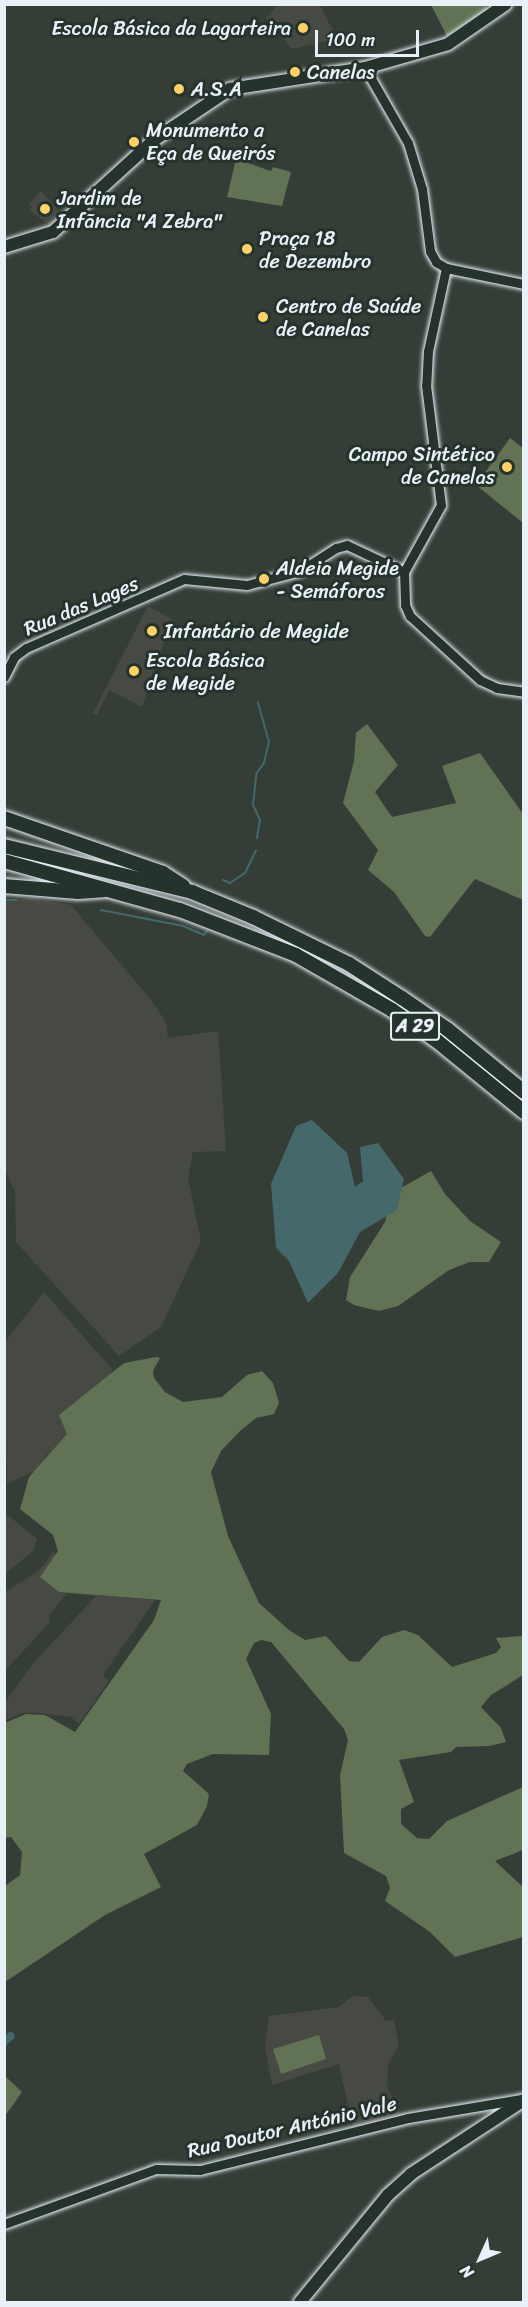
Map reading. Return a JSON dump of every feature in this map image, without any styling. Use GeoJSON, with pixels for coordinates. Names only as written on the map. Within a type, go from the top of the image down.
{"type":"FeatureCollection","features":[{"type":"Feature","properties":{"kind":"highway"},"geometry":{"type":"LineString","coordinates":[[4,818],[163,873],[192,892]]}},
{"type":"Feature","properties":{"kind":"highway","name":"A 29"},"geometry":{"type":"LineString","coordinates":[[4,846],[192,892],[253,917],[349,964],[447,1029],[524,1092]]}},
{"type":"Feature","properties":{"kind":"highway","name":"A 29"},"geometry":{"type":"LineString","coordinates":[[4,861],[110,889],[246,933],[323,969],[437,1041],[524,1112]]}},
{"type":"Feature","properties":{"kind":"highway"},"geometry":{"type":"LineString","coordinates":[[4,886],[78,892],[110,889]]}},
{"type":"Feature","properties":{"kind":"main road"},"geometry":{"type":"LineString","coordinates":[[4,247],[53,232],[154,140],[230,89],[365,68],[448,44],[506,4]]}},
{"type":"Feature","properties":{"kind":"main road"},"geometry":{"type":"LineString","coordinates":[[300,2302],[388,2195],[411,2174],[524,2099]]}},
{"type":"Feature","properties":{"kind":"street"},"geometry":{"type":"LineString","coordinates":[[365,68],[406,137],[422,189],[430,251],[436,262],[446,268],[524,284]]}},
{"type":"Feature","properties":{"kind":"street"},"geometry":{"type":"LineString","coordinates":[[446,268],[428,351],[426,385],[441,506],[404,572],[404,594],[410,616],[480,680],[497,688],[524,692]]}},
{"type":"Feature","properties":{"kind":"street","name":"Rua das Lages"},"geometry":{"type":"LineString","coordinates":[[4,678],[14,657],[26,648],[183,579],[256,583],[300,571],[336,548],[347,545],[404,572]]}},
{"type":"Feature","properties":{"kind":"street","name":"Rua Doutor António Vale"},"geometry":{"type":"LineString","coordinates":[[4,2224],[156,2169],[200,2170],[408,2118],[524,2099]]}},
{"type":"Feature","properties":{"kind":"shaded area","name":"Escola Básica da Lagarteira"},"geometry":{"type":"Polygon","coordinates":[[[278,5],[320,5],[337,39],[292,49],[266,18],[278,5]]]}},
{"type":"Feature","properties":{"kind":"shaded area","name":"Jardim de Infãncia \"A Zebra\""},"geometry":{"type":"Polygon","coordinates":[[[41,191],[65,217],[61,215],[50,225],[30,211],[32,207],[29,204],[41,191]]]}},
{"type":"Feature","properties":{"kind":"shaded area","name":"Escola Básica de Megide"},"geometry":{"type":"Polygon","coordinates":[[[148,606],[172,619],[142,707],[109,690],[97,715],[93,713],[148,606]]]}},
{"type":"Feature","properties":{"kind":"shaded area"},"geometry":{"type":"Polygon","coordinates":[[[28,898],[71,905],[151,1000],[166,1022],[168,1038],[218,1031],[226,1151],[193,1152],[188,1178],[201,1241],[161,1327],[119,1356],[16,1242],[15,1192],[4,1167],[4,902],[28,898]]]}},
{"type":"Feature","properties":{"kind":"shaded area"},"geometry":{"type":"Polygon","coordinates":[[[44,1292],[113,1370],[94,1401],[72,1460],[47,1454],[39,1469],[7,1484],[4,1343],[44,1292]]]}},
{"type":"Feature","properties":{"kind":"shaded area"},"geometry":{"type":"Polygon","coordinates":[[[5,1513],[37,1539],[33,1551],[5,1574],[5,1513]]]}},
{"type":"Feature","properties":{"kind":"shaded area"},"geometry":{"type":"Polygon","coordinates":[[[53,1552],[99,1575],[97,1595],[155,1600],[103,1675],[109,1681],[79,1724],[71,1717],[39,1713],[23,1713],[5,1720],[5,1702],[36,1660],[96,1596],[67,1593],[49,1615],[50,1622],[5,1671],[5,1592],[40,1570],[53,1552]]]}},
{"type":"Feature","properties":{"kind":"shaded area"},"geometry":{"type":"Polygon","coordinates":[[[352,1996],[368,1997],[386,2021],[394,2020],[399,2045],[388,2065],[387,2087],[402,2116],[353,2128],[339,2064],[272,2085],[265,2048],[269,2016],[339,2007],[352,1996]]]}},
{"type":"Feature","properties":{"kind":"green space"},"geometry":{"type":"Polygon","coordinates":[[[431,5],[485,5],[488,9],[447,36],[431,5]]]}},
{"type":"Feature","properties":{"kind":"green space"},"geometry":{"type":"Polygon","coordinates":[[[236,159],[271,171],[273,167],[291,172],[282,206],[227,197],[236,159]]]}},
{"type":"Feature","properties":{"kind":"green space","name":"Campo Sintético de Canelas"},"geometry":{"type":"Polygon","coordinates":[[[510,438],[523,448],[523,523],[476,485],[510,438]]]}},
{"type":"Feature","properties":{"kind":"green space"},"geometry":{"type":"Polygon","coordinates":[[[367,724],[398,765],[375,792],[392,817],[456,803],[442,766],[480,753],[523,814],[523,900],[475,879],[430,937],[425,936],[394,892],[368,870],[378,850],[343,803],[354,761],[356,733],[367,724]]]}},
{"type":"Feature","properties":{"kind":"green space"},"geometry":{"type":"Polygon","coordinates":[[[431,1171],[445,1194],[470,1221],[501,1242],[489,1262],[470,1262],[449,1270],[398,1306],[379,1311],[354,1305],[346,1300],[350,1277],[385,1222],[392,1193],[431,1171]]]}},
{"type":"Feature","properties":{"kind":"green space"},"geometry":{"type":"Polygon","coordinates":[[[160,1358],[153,1371],[154,1378],[165,1392],[183,1402],[222,1397],[247,1375],[262,1371],[273,1383],[279,1403],[274,1414],[256,1418],[240,1431],[221,1451],[211,1472],[228,1536],[259,1603],[289,1630],[305,1640],[326,1636],[349,1661],[359,1662],[382,1637],[404,1630],[418,1635],[452,1667],[496,1653],[501,1647],[496,1638],[523,1636],[523,1675],[491,1695],[481,1707],[501,1728],[506,1742],[489,1746],[456,1747],[451,1752],[399,1760],[414,1802],[401,1809],[401,1824],[417,1838],[429,1839],[447,1821],[523,1787],[523,1850],[495,1861],[523,1887],[523,1937],[455,1957],[430,1932],[385,1901],[390,1888],[386,1876],[344,1853],[340,1775],[348,1740],[344,1729],[271,1642],[261,1640],[254,1643],[246,1659],[271,1714],[269,1755],[213,1754],[187,1764],[183,1771],[209,1794],[207,1806],[197,1825],[144,1854],[161,1887],[105,1915],[5,1982],[5,1886],[20,1875],[22,1852],[11,1837],[5,1838],[5,1723],[26,1714],[45,1715],[75,1732],[154,1620],[161,1600],[59,1592],[40,1577],[58,1551],[53,1535],[20,1509],[29,1477],[67,1434],[59,1415],[124,1363],[160,1358]]]}},
{"type":"Feature","properties":{"kind":"green space"},"geometry":{"type":"Polygon","coordinates":[[[319,2035],[326,2059],[281,2074],[273,2049],[319,2035]]]}},
{"type":"Feature","properties":{"kind":"green space"},"geometry":{"type":"Polygon","coordinates":[[[5,2076],[22,2092],[5,2116],[5,2076]]]}},
{"type":"Feature","properties":{"kind":"water"},"geometry":{"type":"Polygon","coordinates":[[[312,1120],[347,1153],[355,1187],[363,1181],[360,1147],[378,1143],[404,1179],[397,1210],[360,1232],[338,1273],[308,1303],[289,1261],[276,1248],[271,1184],[296,1126],[312,1120]]]}},
{"type":"Feature","properties":{"kind":"waterway"},"geometry":{"type":"LineString","coordinates":[[257,838],[260,820],[253,805],[256,774],[264,763],[269,742],[258,703]]}},
{"type":"Feature","properties":{"kind":"waterway"},"geometry":{"type":"LineString","coordinates":[[223,880],[230,883],[245,873],[256,850]]}},
{"type":"Feature","properties":{"kind":"waterway"},"geometry":{"type":"LineString","coordinates":[[4,900],[17,900]]}},
{"type":"Feature","properties":{"kind":"waterway"},"geometry":{"type":"LineString","coordinates":[[101,910],[183,926],[204,935],[207,931]]}},
{"type":"Feature","properties":{"kind":"waterway"},"geometry":{"type":"LineString","coordinates":[[4,2042],[11,2036]]}},
{"type":"Feature","properties":{"kind":"place","name":"Escola Básica da Lagarteira"},"geometry":{"type":"Point","coordinates":[303,28]}},
{"type":"Feature","properties":{"kind":"place","name":"Canelas"},"geometry":{"type":"Point","coordinates":[295,72]}},
{"type":"Feature","properties":{"kind":"place","name":"A.S.A"},"geometry":{"type":"Point","coordinates":[179,89]}},
{"type":"Feature","properties":{"kind":"place","name":"Monumento a Eça de Queirós"},"geometry":{"type":"Point","coordinates":[134,142]}},
{"type":"Feature","properties":{"kind":"place","name":"Jardim de Infãncia \"A Zebra\""},"geometry":{"type":"Point","coordinates":[45,209]}},
{"type":"Feature","properties":{"kind":"place","name":"Praça 18 de Dezembro"},"geometry":{"type":"Point","coordinates":[247,249]}},
{"type":"Feature","properties":{"kind":"place","name":"Centro de Saúde de Canelas"},"geometry":{"type":"Point","coordinates":[263,317]}},
{"type":"Feature","properties":{"kind":"place","name":"Campo Sintético de Canelas"},"geometry":{"type":"Point","coordinates":[507,467]}},
{"type":"Feature","properties":{"kind":"place","name":"Aldeia Megide - Semáforos"},"geometry":{"type":"Point","coordinates":[264,579]}},
{"type":"Feature","properties":{"kind":"place","name":"Infantário de Megide"},"geometry":{"type":"Point","coordinates":[152,631]}},
{"type":"Feature","properties":{"kind":"place","name":"Escola Básica de Megide"},"geometry":{"type":"Point","coordinates":[134,671]}}]}
